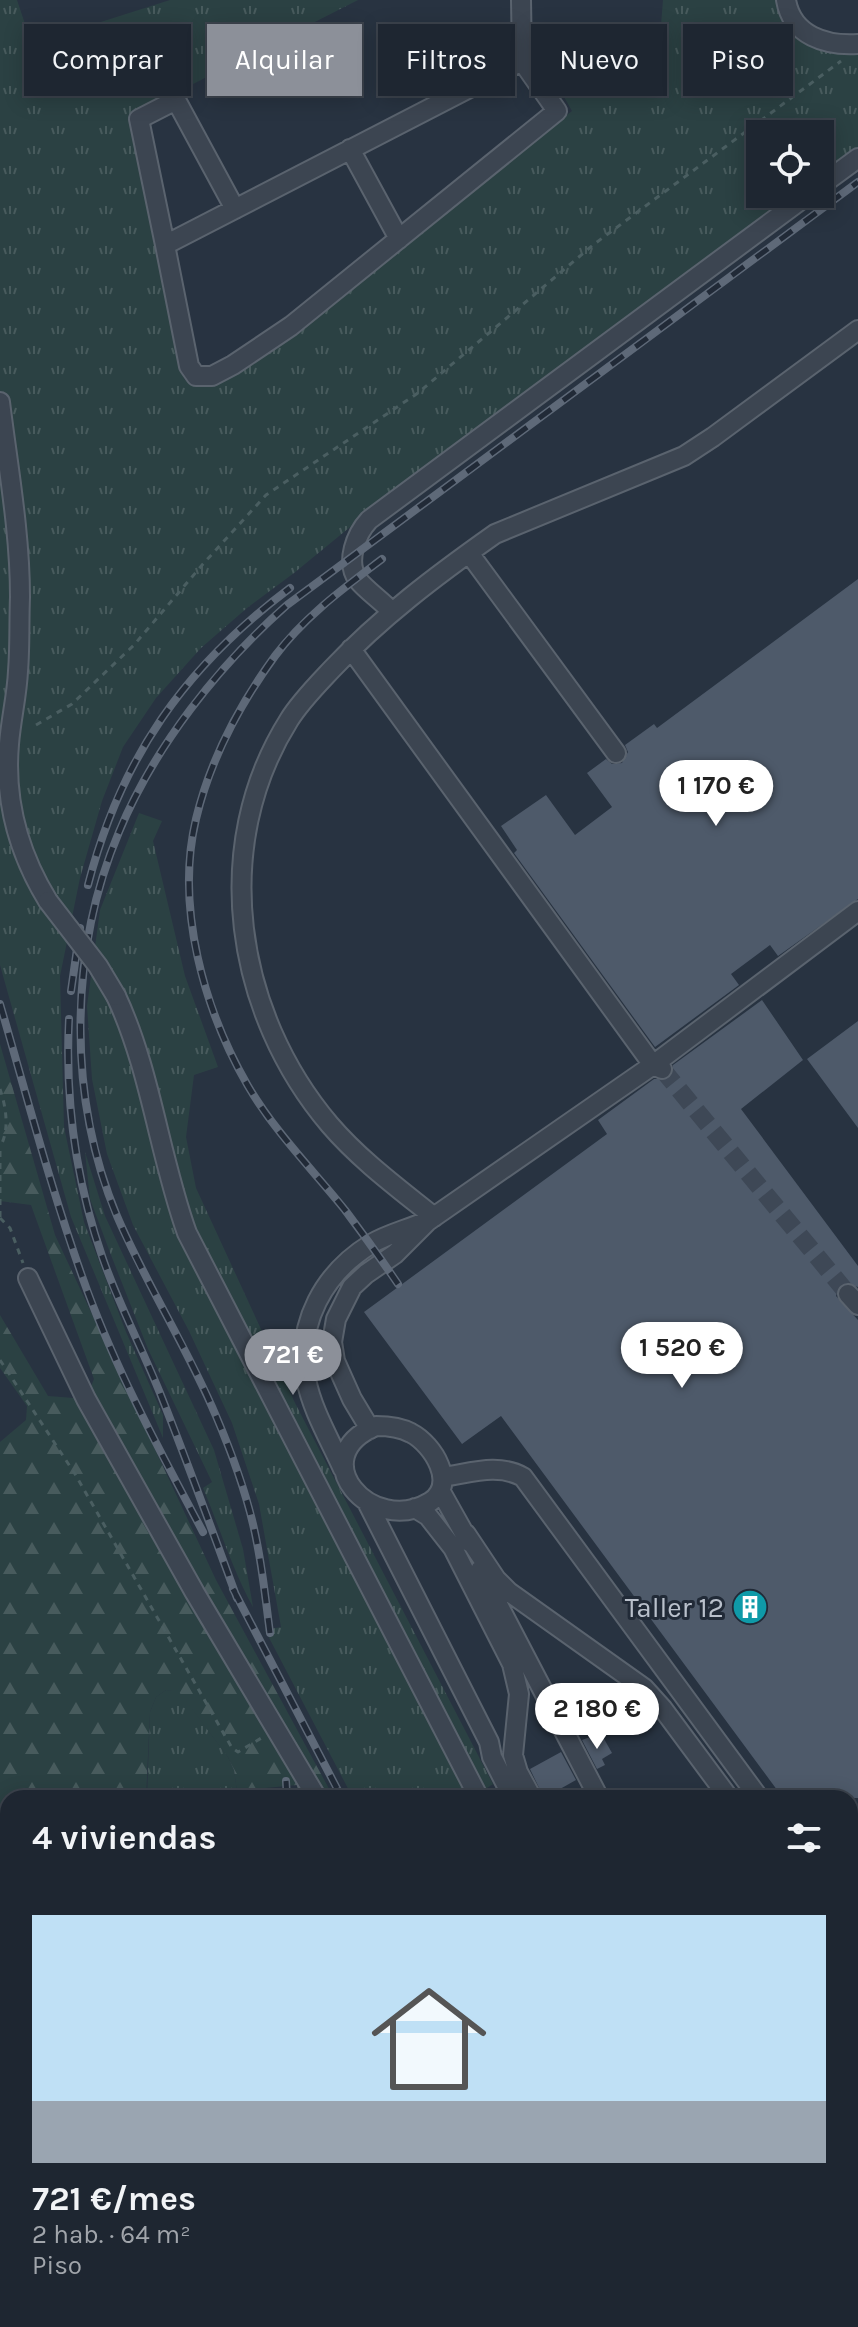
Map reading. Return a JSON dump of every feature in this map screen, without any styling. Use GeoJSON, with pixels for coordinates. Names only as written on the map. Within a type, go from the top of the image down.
{"type":"FeatureCollection","features":[{"type":"Feature","properties":{"kind":"street"},"geometry":{"type":"LineString","coordinates":[[235,209],[176,100],[139,119],[189,366],[196,376],[212,376],[233,365],[291,326],[557,111],[522,61],[521,0]]}},
{"type":"Feature","properties":{"kind":"street"},"geometry":{"type":"LineString","coordinates":[[786,0],[794,24],[815,38],[836,45],[858,44]]}},
{"type":"Feature","properties":{"kind":"street"},"geometry":{"type":"LineString","coordinates":[[165,245],[522,61]]}},
{"type":"Feature","properties":{"kind":"street"},"geometry":{"type":"LineString","coordinates":[[350,149],[399,239]]}},
{"type":"Feature","properties":{"kind":"street"},"geometry":{"type":"LineString","coordinates":[[834,176],[858,158]]}},
{"type":"Feature","properties":{"kind":"street"},"geometry":{"type":"LineString","coordinates":[[391,611],[360,582],[354,570],[356,538],[369,520],[790,208]]}},
{"type":"Feature","properties":{"kind":"street"},"geometry":{"type":"LineString","coordinates":[[431,1219],[331,1126],[291,1071],[261,1009],[245,946],[241,912],[243,842],[251,805],[266,762],[290,718],[351,649],[391,611],[495,534],[684,456],[858,330]]}},
{"type":"Feature","properties":{"kind":"street"},"geometry":{"type":"LineString","coordinates":[[0,402],[14,511],[20,593],[18,673],[9,745],[8,787],[13,821],[23,855],[48,901],[98,966],[116,996],[143,1064],[170,1187],[192,1246],[475,1790]]}},
{"type":"Feature","properties":{"kind":"street"},"geometry":{"type":"LineString","coordinates":[[469,553],[616,753]]}},
{"type":"Feature","properties":{"kind":"street"},"geometry":{"type":"LineString","coordinates":[[351,649],[657,1067]]}},
{"type":"Feature","properties":{"kind":"street"},"geometry":{"type":"LineString","coordinates":[[370,1429],[335,1361],[332,1342],[336,1319],[352,1287],[395,1254],[431,1219],[657,1067],[858,911]]}},
{"type":"Feature","properties":{"kind":"street"},"geometry":{"type":"LineString","coordinates":[[431,1219],[382,1238],[362,1250],[338,1269],[325,1285],[307,1328],[304,1352],[306,1379],[349,1483],[368,1504],[489,1742],[492,1757],[509,1790]]}},
{"type":"Feature","properties":{"kind":"street"},"geometry":{"type":"LineString","coordinates":[[28,1278],[86,1399],[195,1593],[312,1790]]}},
{"type":"Feature","properties":{"kind":"street"},"geometry":{"type":"LineString","coordinates":[[343,1469],[345,1455],[352,1442],[370,1429],[390,1426],[413,1433],[426,1444],[486,1585],[594,1790]]}},
{"type":"Feature","properties":{"kind":"street"},"geometry":{"type":"LineString","coordinates":[[368,1504],[380,1509],[415,1508],[433,1500],[442,1484],[498,1468],[510,1469],[523,1477],[753,1790]]}},
{"type":"Feature","properties":{"kind":"street"},"geometry":{"type":"LineString","coordinates":[[415,1508],[428,1516],[453,1548],[512,1664],[519,1694],[513,1755],[528,1790]]}},
{"type":"Feature","properties":{"kind":"street"},"geometry":{"type":"LineString","coordinates":[[466,1534],[496,1579],[509,1592],[644,1688],[723,1790]]}},
{"type":"Feature","properties":{"kind":"path"},"geometry":{"type":"LineString","coordinates":[[36,725],[72,704],[134,645],[266,495],[418,393],[593,245],[844,59]]}},
{"type":"Feature","properties":{"kind":"path"},"geometry":{"type":"LineString","coordinates":[[0,1089],[6,1117],[5,1138],[0,1149],[0,1218],[10,1228],[28,1278]]}},
{"type":"Feature","properties":{"kind":"path"},"geometry":{"type":"LineString","coordinates":[[0,1360],[75,1474],[232,1748],[238,1752],[277,1729]]}},
{"type":"Feature","properties":{"kind":"path"},"geometry":{"type":"LineString","coordinates":[[0,1373],[6,1370]]}},
{"type":"Feature","properties":{"kind":"green space"},"geometry":{"type":"Polygon","coordinates":[[[0,0],[17,0],[25,24],[24,96],[169,96],[130,116],[184,379],[198,387],[227,379],[305,328],[572,111],[564,96],[667,96],[667,24],[661,24],[663,0],[782,0],[791,24],[683,24],[683,96],[793,96],[793,28],[796,36],[816,48],[858,51],[858,148],[834,166],[834,120],[746,120],[746,208],[779,208],[366,514],[247,608],[201,648],[156,698],[123,747],[102,801],[80,878],[60,976],[64,1127],[84,1222],[126,1332],[163,1415],[163,1438],[71,1217],[0,965],[0,0]]]}},
{"type":"Feature","properties":{"kind":"green space"},"geometry":{"type":"Polygon","coordinates":[[[170,0],[358,0],[311,24],[207,24],[207,77],[191,85],[191,24],[95,24],[170,0]]]}},
{"type":"Feature","properties":{"kind":"green space"},"geometry":{"type":"Polygon","coordinates":[[[139,813],[162,821],[153,841],[185,976],[218,1067],[194,1075],[186,1137],[196,1188],[295,1403],[493,1784],[488,1790],[349,1790],[265,1630],[281,1627],[259,1504],[232,1423],[189,1331],[133,1225],[107,1154],[92,1079],[87,1006],[100,910],[139,813]]]}},
{"type":"Feature","properties":{"kind":"green space"},"geometry":{"type":"Polygon","coordinates":[[[0,1044],[55,1235],[216,1580],[330,1790],[298,1790],[297,1785],[237,1790],[234,1770],[228,1757],[179,1692],[166,1690],[156,1697],[150,1712],[146,1790],[0,1790],[0,1442],[26,1420],[27,1406],[0,1368],[0,1315],[48,1396],[86,1399],[94,1379],[31,1205],[0,1201],[0,1044]]]}},
{"type":"Feature","properties":{"kind":"green space"},"geometry":{"type":"Polygon","coordinates":[[[85,1152],[105,1216],[214,1450],[243,1549],[253,1607],[203,1488],[212,1482],[148,1349],[90,1199],[85,1152]]]}},
{"type":"Feature","properties":{"kind":"green space"},"geometry":{"type":"Polygon","coordinates":[[[166,1690],[179,1691],[228,1757],[234,1770],[237,1790],[147,1790],[150,1712],[156,1697],[166,1690]]]}},
{"type":"Feature","properties":{"kind":"building"},"geometry":{"type":"Polygon","coordinates":[[[858,579],[858,899],[778,956],[770,945],[731,974],[739,985],[655,1047],[514,853],[517,850],[501,826],[546,795],[575,835],[612,807],[587,773],[606,759],[612,764],[622,763],[628,752],[625,745],[654,724],[657,728],[858,579]]]}},
{"type":"Feature","properties":{"kind":"building","name":"Taller 12"},"geometry":{"type":"Polygon","coordinates":[[[762,1000],[803,1060],[741,1109],[858,1266],[858,1287],[845,1283],[839,1286],[836,1296],[858,1320],[858,1790],[777,1790],[501,1416],[462,1444],[364,1312],[607,1134],[598,1120],[654,1079],[668,1079],[673,1073],[673,1065],[762,1000]]]}},
{"type":"Feature","properties":{"kind":"building"},"geometry":{"type":"Polygon","coordinates":[[[858,1021],[858,1128],[807,1059],[858,1021]]]}},
{"type":"Feature","properties":{"kind":"building"},"geometry":{"type":"Polygon","coordinates":[[[590,1737],[593,1742],[603,1737],[612,1753],[602,1759],[605,1765],[597,1769],[582,1740],[590,1737]]]}},
{"type":"Feature","properties":{"kind":"building"},"geometry":{"type":"Polygon","coordinates":[[[561,1752],[576,1780],[558,1790],[540,1790],[530,1769],[561,1752]]]}},
{"type":"Feature","properties":{"kind":"tunnel"},"geometry":{"type":"LineString","coordinates":[[662,1069],[848,1294]]}},
{"type":"Feature","properties":{"kind":"railway"},"geometry":{"type":"LineString","coordinates":[[270,1633],[254,1527],[234,1462],[205,1390],[117,1216],[89,1122],[82,1073],[80,1024],[83,974],[103,877],[119,832],[150,769],[191,709],[237,654],[287,605],[858,182]]}},
{"type":"Feature","properties":{"kind":"railway"},"geometry":{"type":"LineString","coordinates":[[382,559],[299,628],[250,693],[218,754],[202,797],[190,853],[189,887],[198,957],[218,1025],[232,1056],[270,1119],[345,1210],[398,1284]]}},
{"type":"Feature","properties":{"kind":"railway"},"geometry":{"type":"LineString","coordinates":[[88,885],[119,796],[162,718],[219,650],[290,588]]}},
{"type":"Feature","properties":{"kind":"railway"},"geometry":{"type":"LineString","coordinates":[[71,991],[80,928]]}},
{"type":"Feature","properties":{"kind":"railway"},"geometry":{"type":"LineString","coordinates":[[0,1004],[52,1184],[87,1290],[126,1383],[203,1532]]}},
{"type":"Feature","properties":{"kind":"railway"},"geometry":{"type":"LineString","coordinates":[[69,1019],[69,1080],[74,1140],[94,1230],[237,1598]]}},
{"type":"Feature","properties":{"kind":"railway"},"geometry":{"type":"LineString","coordinates":[[233,1589],[338,1790]]}},
{"type":"Feature","properties":{"kind":"railway"},"geometry":{"type":"LineString","coordinates":[[286,1781],[287,1790]]}},
{"type":"Feature","properties":{"kind":"place","name":"Taller 12"},"geometry":{"type":"Point","coordinates":[750,1607]}}]}
